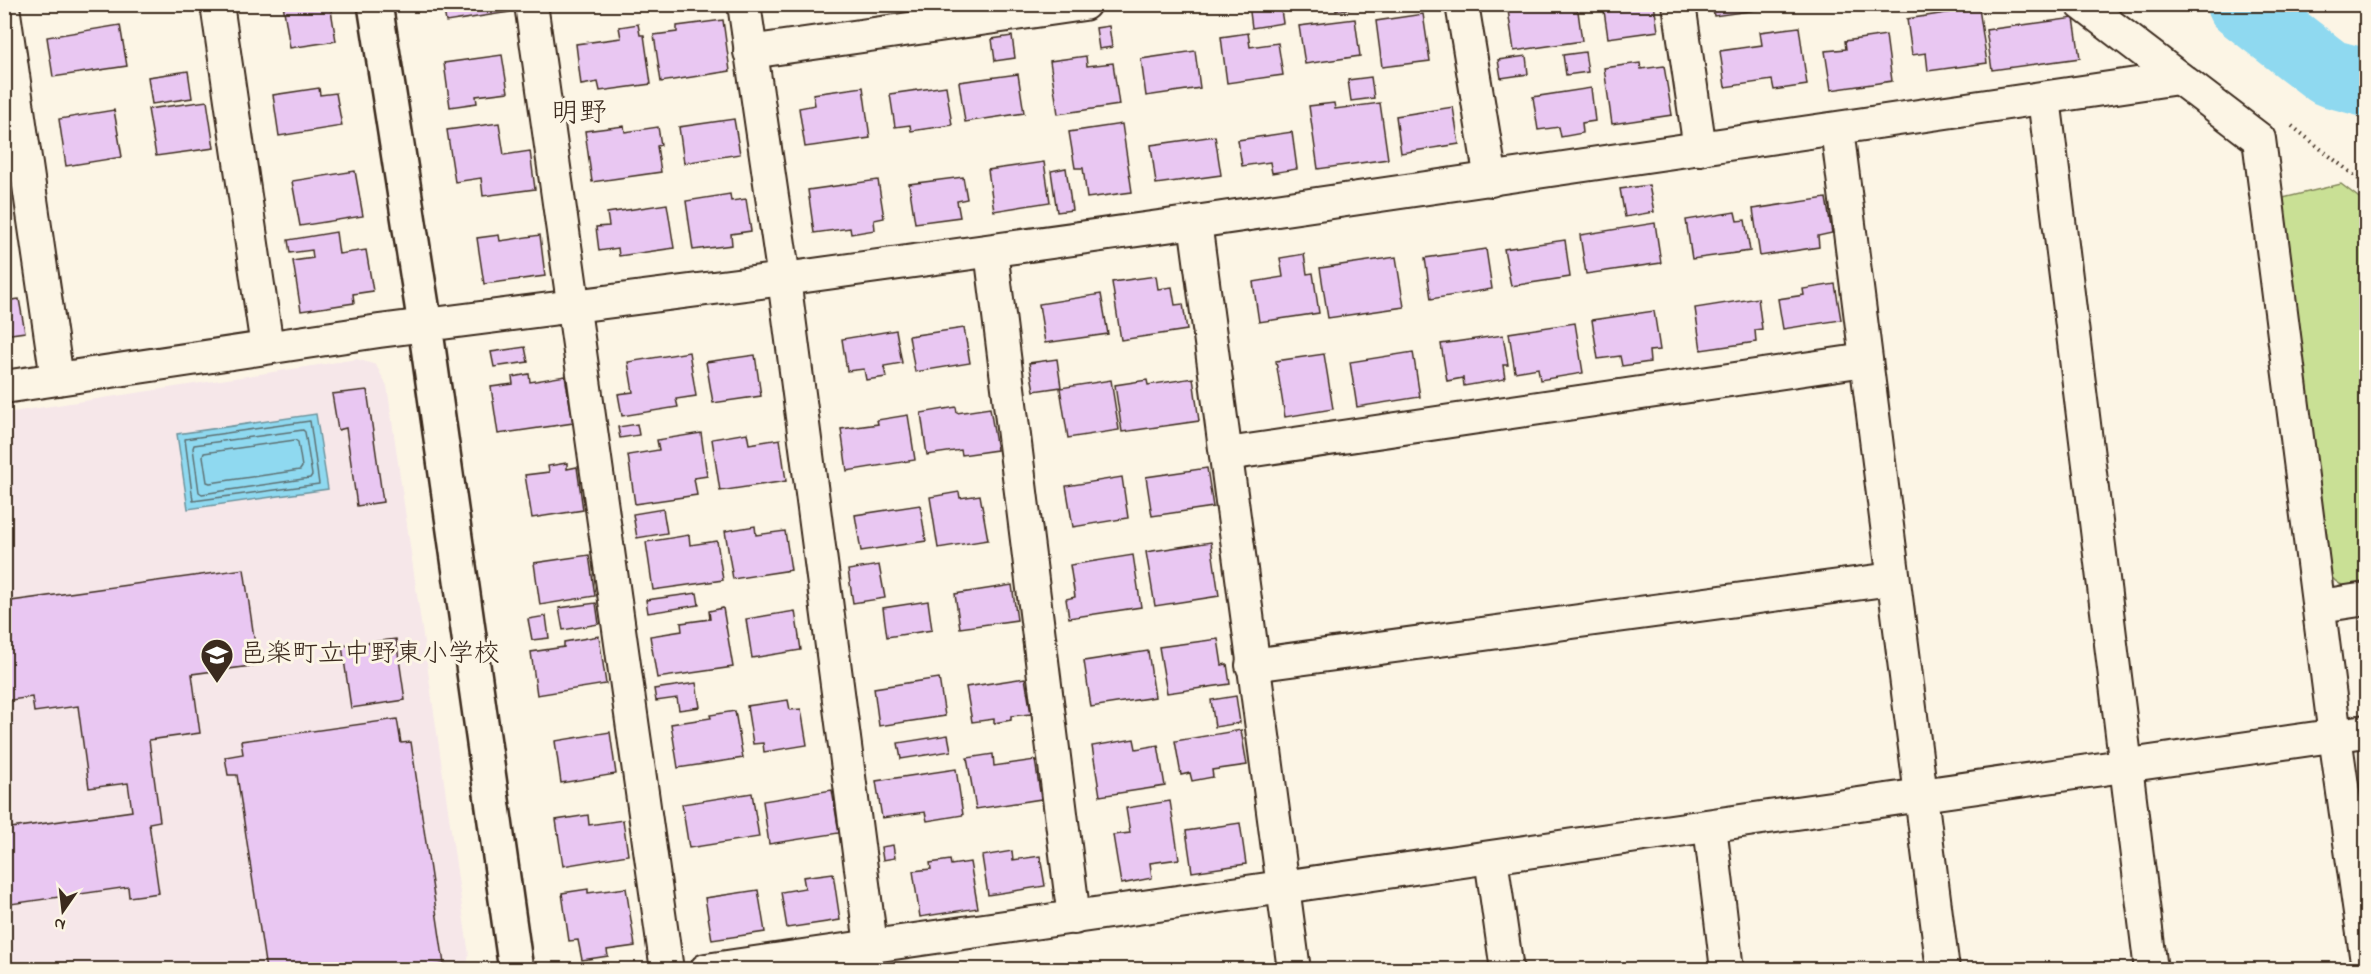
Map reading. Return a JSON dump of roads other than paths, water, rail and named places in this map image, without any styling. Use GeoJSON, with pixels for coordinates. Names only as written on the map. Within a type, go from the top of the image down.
{"type":"FeatureCollection","features":[{"type":"Feature","properties":{"kind":"street"},"geometry":{"type":"LineString","coordinates":[[217,4],[267,347]]}},
{"type":"Feature","properties":{"kind":"street"},"geometry":{"type":"LineString","coordinates":[[375,4],[425,325],[516,969]]}},
{"type":"Feature","properties":{"kind":"street"},"geometry":{"type":"LineString","coordinates":[[531,4],[667,969]]}},
{"type":"Feature","properties":{"kind":"street"},"geometry":{"type":"LineString","coordinates":[[744,4],[784,279],[872,945]]}},
{"type":"Feature","properties":{"kind":"street"},"geometry":{"type":"LineString","coordinates":[[750,52],[1084,4]]}},
{"type":"Feature","properties":{"kind":"street"},"geometry":{"type":"LineString","coordinates":[[1462,4],[1491,180]]}},
{"type":"Feature","properties":{"kind":"street"},"geometry":{"type":"LineString","coordinates":[[1679,4],[1700,149]]}},
{"type":"Feature","properties":{"kind":"street"},"geometry":{"type":"LineString","coordinates":[[2082,4],[2259,139],[2335,736],[2366,950]]}},
{"type":"Feature","properties":{"kind":"street"},"geometry":{"type":"LineString","coordinates":[[4,13],[15,154],[57,379]]}},
{"type":"Feature","properties":{"kind":"street"},"geometry":{"type":"LineString","coordinates":[[4,387],[425,325],[991,251],[1491,180],[2178,78]]}},
{"type":"Feature","properties":{"kind":"street"},"geometry":{"type":"LineString","coordinates":[[2044,98],[2151,969]]}},
{"type":"Feature","properties":{"kind":"street"},"geometry":{"type":"LineString","coordinates":[[1837,129],[1943,969]]}},
{"type":"Feature","properties":{"kind":"street"},"geometry":{"type":"LineString","coordinates":[[1195,222],[1227,454],[1281,888],[1294,969]]}},
{"type":"Feature","properties":{"kind":"street"},"geometry":{"type":"LineString","coordinates":[[991,251],[1074,918]]}},
{"type":"Feature","properties":{"kind":"street"},"geometry":{"type":"LineString","coordinates":[[1227,454],[1865,360]]}},
{"type":"Feature","properties":{"kind":"street"},"geometry":{"type":"LineString","coordinates":[[1252,665],[1892,579]]}},
{"type":"Feature","properties":{"kind":"street"},"geometry":{"type":"LineString","coordinates":[[2320,606],[2367,599]]}},
{"type":"Feature","properties":{"kind":"street"},"geometry":{"type":"LineString","coordinates":[[706,969],[2367,731]]}},
{"type":"Feature","properties":{"kind":"street"},"geometry":{"type":"LineString","coordinates":[[1710,826],[1727,969]]}},
{"type":"Feature","properties":{"kind":"street"},"geometry":{"type":"LineString","coordinates":[[1491,858],[1507,969]]}},
{"type":"Feature","properties":{"kind":"water"},"geometry":{"type":"Polygon","coordinates":[[[316,414],[328,489],[188,509],[177,434],[316,414]]]}},
{"type":"Feature","properties":{"kind":"waterway"},"geometry":{"type":"LineString","coordinates":[[2240,4],[2329,73],[2366,83]]}},
{"type":"Feature","properties":{"kind":"place","name":"邑楽町立中野東小学校"},"geometry":{"type":"Point","coordinates":[217,684]}},
{"type":"Feature","properties":{"kind":"district","name":"明野"},"geometry":{"type":"Point","coordinates":[579,114]}}]}
